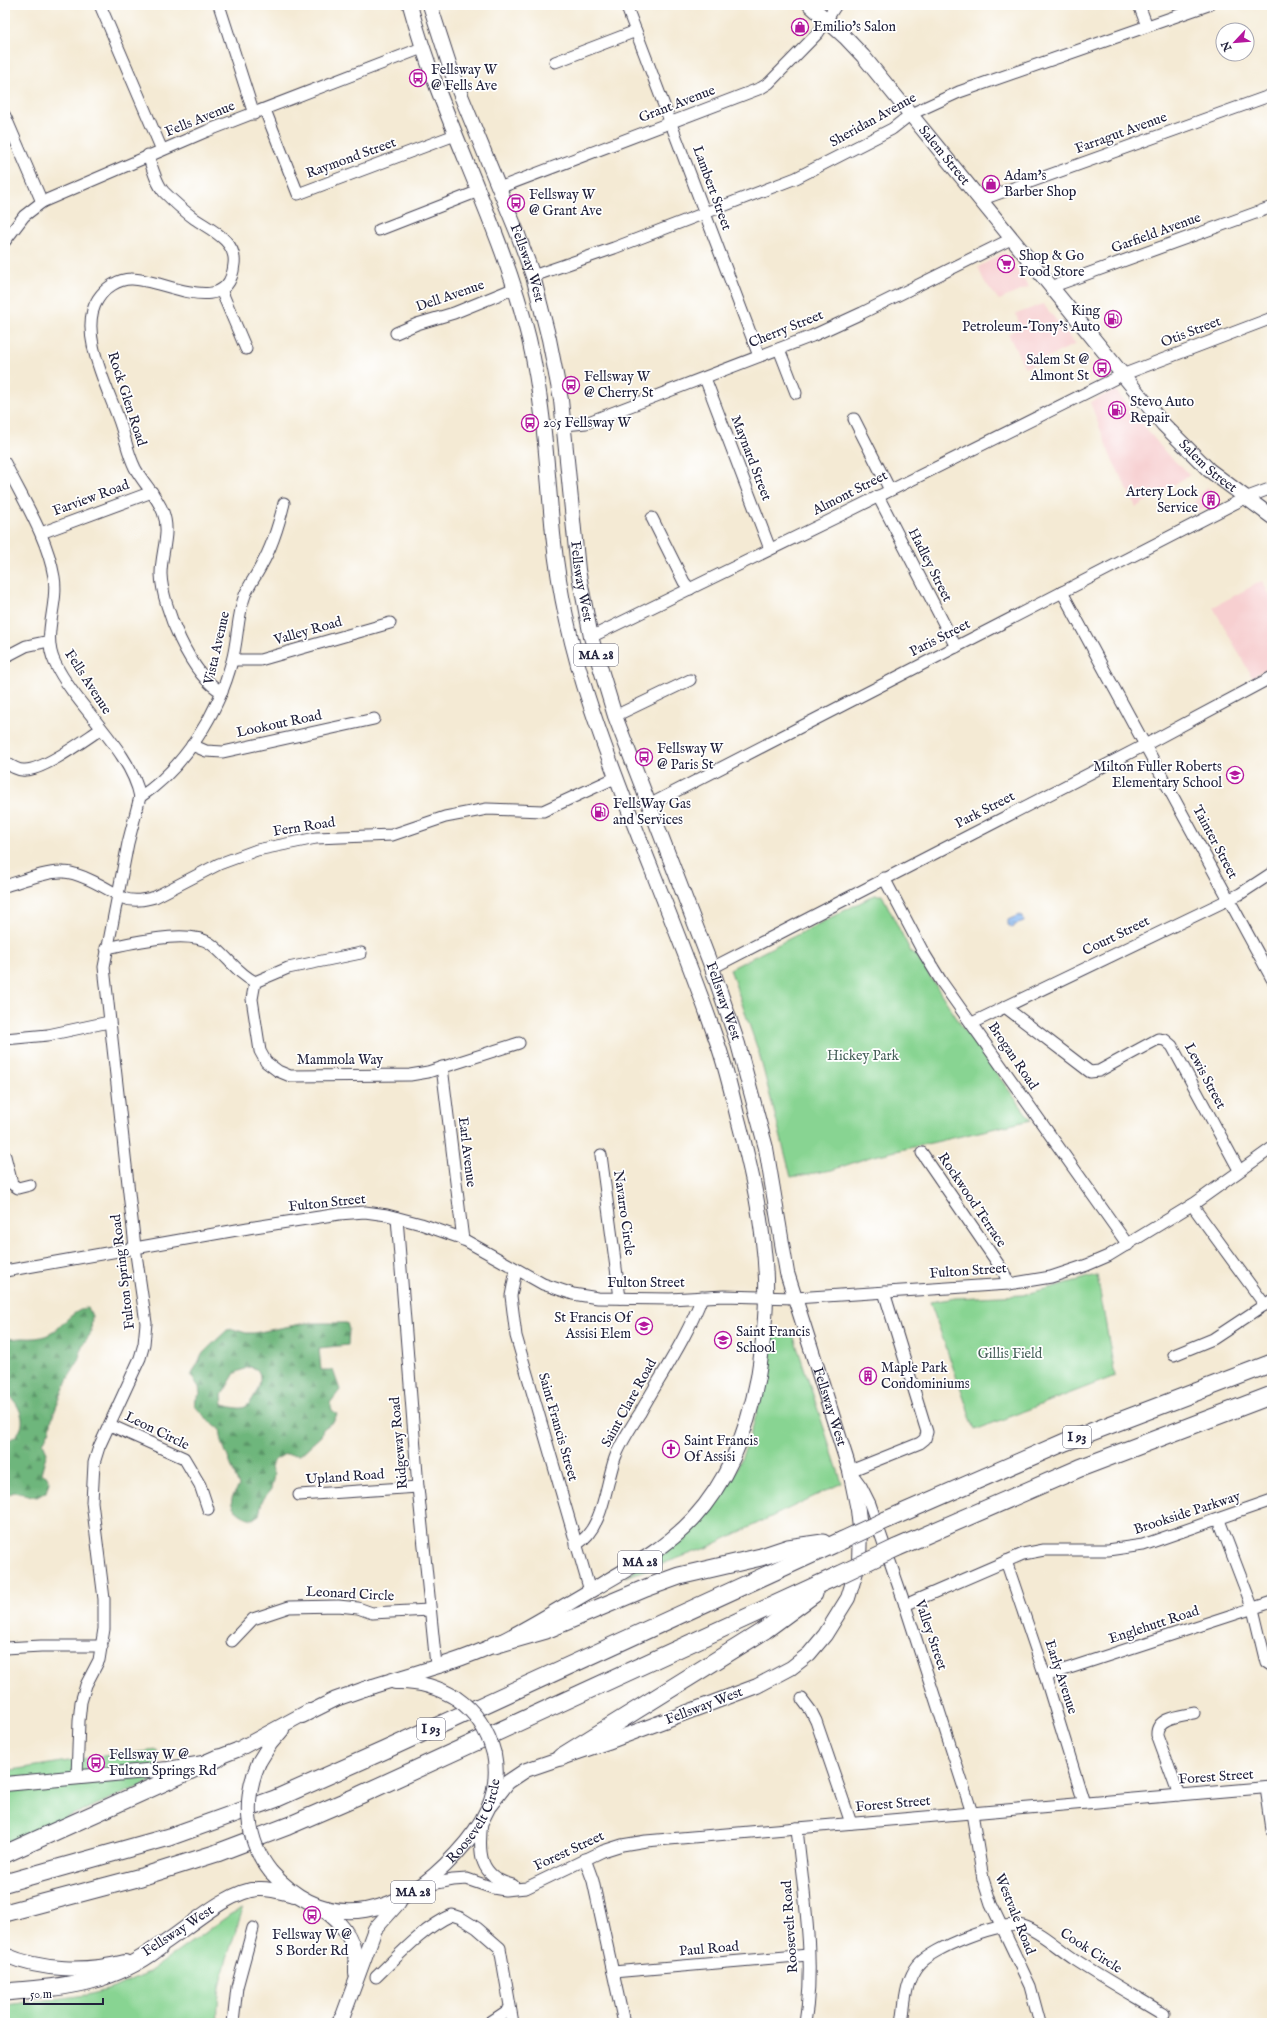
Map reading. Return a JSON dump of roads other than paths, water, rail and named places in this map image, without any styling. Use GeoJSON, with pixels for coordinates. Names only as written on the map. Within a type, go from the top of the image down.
{"type":"FeatureCollection","features":[{"type":"Feature","properties":{"kind":"highway","name":"I 93"},"geometry":{"type":"LineString","coordinates":[[5,1883],[169,1837],[275,1799],[369,1758],[886,1520],[1065,1442],[1272,1363]]}},
{"type":"Feature","properties":{"kind":"highway","name":"I 93"},"geometry":{"type":"LineString","coordinates":[[5,1913],[178,1866],[288,1826],[374,1789],[896,1548],[1072,1471],[1272,1395]]}},
{"type":"Feature","properties":{"kind":"highway"},"geometry":{"type":"LineString","coordinates":[[494,1645],[546,1630],[646,1588],[679,1576],[761,1557],[788,1548],[843,1540]]}},
{"type":"Feature","properties":{"kind":"highway"},"geometry":{"type":"LineString","coordinates":[[561,1757],[765,1630],[839,1575]]}},
{"type":"Feature","properties":{"kind":"highway"},"geometry":{"type":"LineString","coordinates":[[5,1854],[218,1758]]}},
{"type":"Feature","properties":{"kind":"highway"},"geometry":{"type":"LineString","coordinates":[[5,1992],[72,1986],[102,1978],[127,1968],[159,1947]]}},
{"type":"Feature","properties":{"kind":"main road","name":"Fellsway West"},"geometry":{"type":"LineString","coordinates":[[364,1689],[494,1645],[638,1563],[670,1541],[702,1508],[722,1479],[745,1429],[754,1394],[763,1342],[766,1298],[763,1243],[757,1206],[745,1145],[723,1062],[686,956],[617,777],[582,680],[564,605],[553,533],[550,474],[540,393],[531,349],[515,288],[479,191],[455,136],[422,48],[410,5]]}},
{"type":"Feature","properties":{"kind":"main road","name":"Fellsway West"},"geometry":{"type":"LineString","coordinates":[[432,5],[455,82],[499,188],[532,276],[554,365],[564,425],[576,557],[583,602],[591,637],[615,716],[712,968],[738,1044],[757,1110],[774,1185],[787,1273],[850,1471],[860,1528],[860,1553],[856,1573],[842,1610],[826,1635],[809,1654],[791,1668],[762,1684],[608,1742],[530,1768],[519,1774],[503,1788],[490,1805]]}},
{"type":"Feature","properties":{"kind":"main road","name":"Salem Street"},"geometry":{"type":"LineString","coordinates":[[810,5],[826,18],[863,56],[1122,375],[1184,447],[1209,470],[1245,498],[1272,516]]}},
{"type":"Feature","properties":{"kind":"main road","name":"Roosevelt Circle"},"geometry":{"type":"LineString","coordinates":[[405,1682],[432,1687],[456,1698],[468,1707],[481,1723],[494,1754],[496,1777],[490,1805],[482,1822],[453,1858],[420,1887],[387,1905],[364,1910],[340,1910],[316,1904],[302,1898],[284,1885],[271,1872],[257,1849],[248,1815],[249,1791],[259,1762],[274,1738],[290,1723],[336,1699],[364,1689],[405,1682]]}},
{"type":"Feature","properties":{"kind":"main road","name":"MA 28"},"geometry":{"type":"LineString","coordinates":[[5,1784],[168,1768],[218,1758],[309,1712]]}},
{"type":"Feature","properties":{"kind":"main road","name":"Fellsway West"},"geometry":{"type":"LineString","coordinates":[[5,1955],[27,1963],[46,1967],[85,1968],[124,1962],[159,1947],[222,1903],[245,1891],[258,1889],[272,1890],[302,1898]]}},
{"type":"Feature","properties":{"kind":"main road"},"geometry":{"type":"LineString","coordinates":[[344,2021],[375,1929],[395,1905],[405,1896]]}},
{"type":"Feature","properties":{"kind":"main road"},"geometry":{"type":"LineString","coordinates":[[316,1904],[342,1924],[350,1936],[357,1960],[355,1986]]}},
{"type":"Feature","properties":{"kind":"street"},"geometry":{"type":"LineString","coordinates":[[100,5],[162,150]]}},
{"type":"Feature","properties":{"kind":"street"},"geometry":{"type":"LineString","coordinates":[[219,5],[254,114]]}},
{"type":"Feature","properties":{"kind":"street","name":"Lambert Street"},"geometry":{"type":"LineString","coordinates":[[626,5],[672,122],[759,356]]}},
{"type":"Feature","properties":{"kind":"street","name":"Grant Avenue"},"geometry":{"type":"LineString","coordinates":[[499,188],[751,92],[768,83],[818,33],[826,18],[836,5]]}},
{"type":"Feature","properties":{"kind":"street"},"geometry":{"type":"LineString","coordinates":[[1139,5],[1147,26]]}},
{"type":"Feature","properties":{"kind":"street","name":"Sheridan Avenue"},"geometry":{"type":"LineString","coordinates":[[532,276],[614,248],[796,178],[892,129],[911,114],[959,92],[1208,5]]}},
{"type":"Feature","properties":{"kind":"street"},"geometry":{"type":"LineString","coordinates":[[556,62],[636,31]]}},
{"type":"Feature","properties":{"kind":"street","name":"Fells Avenue"},"geometry":{"type":"LineString","coordinates":[[5,241],[24,216],[42,202],[148,155],[422,48]]}},
{"type":"Feature","properties":{"kind":"street","name":"Farragut Avenue"},"geometry":{"type":"LineString","coordinates":[[980,200],[1272,95]]}},
{"type":"Feature","properties":{"kind":"street","name":"Raymond Street"},"geometry":{"type":"LineString","coordinates":[[265,110],[298,194],[455,136]]}},
{"type":"Feature","properties":{"kind":"street"},"geometry":{"type":"LineString","coordinates":[[5,116],[42,202]]}},
{"type":"Feature","properties":{"kind":"street"},"geometry":{"type":"LineString","coordinates":[[148,155],[164,191],[184,210],[221,236],[231,248],[234,259],[234,267],[230,278],[221,290],[246,349]]}},
{"type":"Feature","properties":{"kind":"street"},"geometry":{"type":"LineString","coordinates":[[379,230],[479,191]]}},
{"type":"Feature","properties":{"kind":"street","name":"Garfield Avenue"},"geometry":{"type":"LineString","coordinates":[[1051,287],[1272,207]]}},
{"type":"Feature","properties":{"kind":"street","name":"Cherry Street"},"geometry":{"type":"LineString","coordinates":[[564,425],[586,422],[779,349],[862,313],[1012,239]]}},
{"type":"Feature","properties":{"kind":"street","name":"Rock Glen Road"},"geometry":{"type":"LineString","coordinates":[[221,290],[210,294],[197,294],[130,279],[119,281],[106,290],[94,306],[92,315],[92,333],[99,370],[122,426],[132,461],[161,507],[166,527],[161,569],[164,596],[174,623],[192,660],[205,679],[222,692]]}},
{"type":"Feature","properties":{"kind":"street","name":"Dell Avenue"},"geometry":{"type":"LineString","coordinates":[[396,333],[515,288]]}},
{"type":"Feature","properties":{"kind":"street","name":"Otis Street"},"geometry":{"type":"LineString","coordinates":[[1122,375],[1272,318]]}},
{"type":"Feature","properties":{"kind":"street"},"geometry":{"type":"LineString","coordinates":[[779,349],[796,393]]}},
{"type":"Feature","properties":{"kind":"street","name":"Almont Street"},"geometry":{"type":"LineString","coordinates":[[591,637],[1122,375]]}},
{"type":"Feature","properties":{"kind":"street","name":"Maynard Street"},"geometry":{"type":"LineString","coordinates":[[705,378],[770,549]]}},
{"type":"Feature","properties":{"kind":"street"},"geometry":{"type":"LineString","coordinates":[[854,419],[890,490]]}},
{"type":"Feature","properties":{"kind":"street","name":"Fells Avenue"},"geometry":{"type":"LineString","coordinates":[[5,463],[41,533],[51,562],[55,590],[48,641],[54,660],[59,671],[134,776],[140,797]]}},
{"type":"Feature","properties":{"kind":"street","name":"Paris Street"},"geometry":{"type":"LineString","coordinates":[[649,805],[1245,498],[1272,488]]}},
{"type":"Feature","properties":{"kind":"street","name":"Farview Road"},"geometry":{"type":"LineString","coordinates":[[41,533],[152,492]]}},
{"type":"Feature","properties":{"kind":"street","name":"Hadley Street"},"geometry":{"type":"LineString","coordinates":[[878,496],[956,647]]}},
{"type":"Feature","properties":{"kind":"street","name":"Vista Avenue"},"geometry":{"type":"LineString","coordinates":[[140,797],[162,780],[192,745],[206,724],[222,692],[233,660],[245,594],[262,565],[280,518],[284,503]]}},
{"type":"Feature","properties":{"kind":"street"},"geometry":{"type":"LineString","coordinates":[[652,518],[684,582],[690,589]]}},
{"type":"Feature","properties":{"kind":"street","name":"Tainter Street"},"geometry":{"type":"LineString","coordinates":[[1062,592],[1272,979]]}},
{"type":"Feature","properties":{"kind":"street","name":"Valley Road"},"geometry":{"type":"LineString","coordinates":[[233,660],[260,660],[390,623]]}},
{"type":"Feature","properties":{"kind":"street"},"geometry":{"type":"LineString","coordinates":[[5,657],[26,646],[48,641]]}},
{"type":"Feature","properties":{"kind":"street","name":"Park Street"},"geometry":{"type":"LineString","coordinates":[[712,968],[1272,678]]}},
{"type":"Feature","properties":{"kind":"street"},"geometry":{"type":"LineString","coordinates":[[615,716],[690,680]]}},
{"type":"Feature","properties":{"kind":"street","name":"Lookout Road"},"geometry":{"type":"LineString","coordinates":[[192,745],[206,751],[223,752],[374,719]]}},
{"type":"Feature","properties":{"kind":"street"},"geometry":{"type":"LineString","coordinates":[[5,762],[18,769],[34,769],[65,752],[101,729]]}},
{"type":"Feature","properties":{"kind":"street","name":"Fern Road"},"geometry":{"type":"LineString","coordinates":[[5,886],[57,872],[66,872],[76,874],[129,900],[149,899],[219,864],[245,854],[304,840],[328,837],[392,835],[446,817],[487,809],[544,810],[617,777]]}},
{"type":"Feature","properties":{"kind":"street"},"geometry":{"type":"LineString","coordinates":[[118,895],[140,797]]}},
{"type":"Feature","properties":{"kind":"street","name":"Court Street"},"geometry":{"type":"LineString","coordinates":[[972,1023],[1240,894],[1272,873]]}},
{"type":"Feature","properties":{"kind":"street","name":"Brogan Road"},"geometry":{"type":"LineString","coordinates":[[884,878],[922,950],[1128,1245]]}},
{"type":"Feature","properties":{"kind":"street","name":"Fulton Spring Road"},"geometry":{"type":"LineString","coordinates":[[78,1777],[79,1721],[82,1702],[86,1685],[98,1666],[102,1646],[104,1599],[94,1527],[92,1480],[99,1447],[140,1358],[146,1335],[146,1323],[135,1247],[104,967],[106,948],[118,895]]}},
{"type":"Feature","properties":{"kind":"street"},"geometry":{"type":"LineString","coordinates":[[106,948],[181,936],[196,937],[209,943],[243,975],[256,982],[288,968],[361,953]]}},
{"type":"Feature","properties":{"kind":"street","name":"Mammola Way"},"geometry":{"type":"LineString","coordinates":[[256,982],[252,999],[260,1051],[266,1062],[284,1074],[410,1075],[519,1044]]}},
{"type":"Feature","properties":{"kind":"street","name":"Lewis Street"},"geometry":{"type":"LineString","coordinates":[[1005,1007],[1090,1072],[1099,1071],[1158,1038],[1168,1042],[1172,1046],[1239,1170]]}},
{"type":"Feature","properties":{"kind":"street"},"geometry":{"type":"LineString","coordinates":[[5,1039],[48,1035],[109,1022]]}},
{"type":"Feature","properties":{"kind":"street","name":"Earl Avenue"},"geometry":{"type":"LineString","coordinates":[[442,1067],[463,1240]]}},
{"type":"Feature","properties":{"kind":"street","name":"Fulton Street"},"geometry":{"type":"LineString","coordinates":[[5,1271],[135,1247],[352,1213],[376,1213],[397,1218],[463,1240],[485,1250],[533,1280],[557,1290],[588,1296],[620,1298],[795,1298],[1009,1284],[1051,1277],[1087,1265],[1128,1245],[1192,1205],[1239,1170],[1272,1148]]}},
{"type":"Feature","properties":{"kind":"street","name":"Rockwood Terrace"},"geometry":{"type":"LineString","coordinates":[[922,1153],[1003,1271],[1009,1284]]}},
{"type":"Feature","properties":{"kind":"street","name":"Navarro Circle"},"geometry":{"type":"LineString","coordinates":[[601,1155],[620,1298]]}},
{"type":"Feature","properties":{"kind":"street"},"geometry":{"type":"LineString","coordinates":[[5,1156],[12,1184],[18,1188],[30,1185]]}},
{"type":"Feature","properties":{"kind":"street"},"geometry":{"type":"LineString","coordinates":[[1174,1355],[1212,1338],[1268,1302],[1192,1205]]}},
{"type":"Feature","properties":{"kind":"street","name":"Ridgeway Road"},"geometry":{"type":"LineString","coordinates":[[397,1218],[418,1487],[429,1610],[436,1665]]}},
{"type":"Feature","properties":{"kind":"street","name":"Saint Francis Street"},"geometry":{"type":"LineString","coordinates":[[516,1270],[511,1296],[516,1336],[590,1591]]}},
{"type":"Feature","properties":{"kind":"street"},"geometry":{"type":"LineString","coordinates":[[850,1471],[920,1443],[925,1439],[927,1432],[884,1292]]}},
{"type":"Feature","properties":{"kind":"street","name":"Saint Clare Road"},"geometry":{"type":"LineString","coordinates":[[576,1545],[586,1538],[593,1528],[619,1448],[692,1323],[702,1297]]}},
{"type":"Feature","properties":{"kind":"street","name":"Leon Circle"},"geometry":{"type":"LineString","coordinates":[[110,1425],[184,1458],[200,1485],[208,1509]]}},
{"type":"Feature","properties":{"kind":"street","name":"Valley Street"},"geometry":{"type":"LineString","coordinates":[[850,1471],[861,1486],[870,1504],[906,1605],[972,1813]]}},
{"type":"Feature","properties":{"kind":"street","name":"Upland Road"},"geometry":{"type":"LineString","coordinates":[[299,1495],[418,1487]]}},
{"type":"Feature","properties":{"kind":"street","name":"Brookside Parkway"},"geometry":{"type":"LineString","coordinates":[[906,1605],[1006,1560],[1023,1554],[1044,1550],[1108,1550],[1143,1545],[1272,1500]]}},
{"type":"Feature","properties":{"kind":"street"},"geometry":{"type":"LineString","coordinates":[[1218,1520],[1252,1609],[1266,1663],[1272,1667]]}},
{"type":"Feature","properties":{"kind":"street","name":"Early Avenue"},"geometry":{"type":"LineString","coordinates":[[1006,1560],[1045,1676],[1084,1803]]}},
{"type":"Feature","properties":{"kind":"street","name":"Englehutt Road"},"geometry":{"type":"LineString","coordinates":[[1045,1676],[1272,1602]]}},
{"type":"Feature","properties":{"kind":"street","name":"Leonard Circle"},"geometry":{"type":"LineString","coordinates":[[232,1641],[253,1619],[289,1607],[338,1606],[358,1608],[372,1613],[429,1610]]}},
{"type":"Feature","properties":{"kind":"street"},"geometry":{"type":"LineString","coordinates":[[5,1648],[41,1646],[102,1646]]}},
{"type":"Feature","properties":{"kind":"street"},"geometry":{"type":"LineString","coordinates":[[802,1699],[816,1721],[851,1823]]}},
{"type":"Feature","properties":{"kind":"street"},"geometry":{"type":"LineString","coordinates":[[1179,1795],[1157,1735],[1157,1730],[1163,1721],[1194,1713]]}},
{"type":"Feature","properties":{"kind":"street"},"geometry":{"type":"LineString","coordinates":[[1269,1788],[1272,1830]]}},
{"type":"Feature","properties":{"kind":"street","name":"Forest Street"},"geometry":{"type":"LineString","coordinates":[[420,1887],[453,1880],[467,1879],[505,1890],[526,1888],[585,1859],[612,1848],[646,1841],[1269,1788]]}},
{"type":"Feature","properties":{"kind":"street","name":"Westvale Road"},"geometry":{"type":"LineString","coordinates":[[972,1813],[983,1879],[1001,1927],[1030,1986],[1040,2023]]}},
{"type":"Feature","properties":{"kind":"street","name":"Forest Street"},"geometry":{"type":"LineString","coordinates":[[482,1822],[480,1835],[482,1862],[489,1873],[501,1882],[526,1888]]}},
{"type":"Feature","properties":{"kind":"street","name":"Roosevelt Road"},"geometry":{"type":"LineString","coordinates":[[797,1828],[808,1955],[809,1993],[805,2023]]}},
{"type":"Feature","properties":{"kind":"street"},"geometry":{"type":"LineString","coordinates":[[585,1859],[593,1881],[624,2023]]}},
{"type":"Feature","properties":{"kind":"street"},"geometry":{"type":"LineString","coordinates":[[376,1977],[430,1928],[452,1915],[461,1918],[477,1928],[500,1948],[514,2023]]}},
{"type":"Feature","properties":{"kind":"street","name":"Cook Circle"},"geometry":{"type":"LineString","coordinates":[[902,2023],[908,1986],[918,1966],[923,1960],[942,1948],[1001,1927],[1012,1925],[1026,1927],[1075,1960],[1163,2013]]}},
{"type":"Feature","properties":{"kind":"street"},"geometry":{"type":"LineString","coordinates":[[233,2023],[237,1986],[254,1928]]}},
{"type":"Feature","properties":{"kind":"street","name":"Paul Road"},"geometry":{"type":"LineString","coordinates":[[613,1972],[808,1955]]}},
{"type":"Feature","properties":{"kind":"street"},"geometry":{"type":"LineString","coordinates":[[489,2023],[510,2008]]}},
{"type":"Feature","properties":{"kind":"water"},"geometry":{"type":"Polygon","coordinates":[[[1019,915],[1023,916],[1024,922],[1015,925],[1013,928],[1008,925],[1008,920],[1019,915]]]}},
{"type":"Feature","properties":{"kind":"place","name":"Emilio's Salon"},"geometry":{"type":"Point","coordinates":[800,27]}},
{"type":"Feature","properties":{"kind":"place","name":"Fellsway W @ Fells Ave"},"geometry":{"type":"Point","coordinates":[418,78]}},
{"type":"Feature","properties":{"kind":"place","name":"Adam's Barber Shop"},"geometry":{"type":"Point","coordinates":[991,184]}},
{"type":"Feature","properties":{"kind":"place","name":"Fellsway W @ Grant Ave"},"geometry":{"type":"Point","coordinates":[516,203]}},
{"type":"Feature","properties":{"kind":"place","name":"Shop & Go Food Store"},"geometry":{"type":"Point","coordinates":[1006,264]}},
{"type":"Feature","properties":{"kind":"place","name":"King Petroleum-Tony's Auto"},"geometry":{"type":"Point","coordinates":[1113,319]}},
{"type":"Feature","properties":{"kind":"place","name":"Salem St @ Almont St"},"geometry":{"type":"Point","coordinates":[1102,368]}},
{"type":"Feature","properties":{"kind":"place","name":"Fellsway W @ Cherry St"},"geometry":{"type":"Point","coordinates":[571,385]}},
{"type":"Feature","properties":{"kind":"place","name":"Stevo Auto Repair"},"geometry":{"type":"Point","coordinates":[1117,410]}},
{"type":"Feature","properties":{"kind":"place","name":"205 Fellsway W"},"geometry":{"type":"Point","coordinates":[530,423]}},
{"type":"Feature","properties":{"kind":"place","name":"Artery Lock Service"},"geometry":{"type":"Point","coordinates":[1211,500]}},
{"type":"Feature","properties":{"kind":"place","name":"Fellsway W @ Paris St"},"geometry":{"type":"Point","coordinates":[644,757]}},
{"type":"Feature","properties":{"kind":"place","name":"Milton Fuller Roberts Elementary School"},"geometry":{"type":"Point","coordinates":[1235,775]}},
{"type":"Feature","properties":{"kind":"place","name":"FellsWay Gas and Services"},"geometry":{"type":"Point","coordinates":[600,812]}},
{"type":"Feature","properties":{"kind":"place","name":"St Francis Of Assisi Elem"},"geometry":{"type":"Point","coordinates":[644,1326]}},
{"type":"Feature","properties":{"kind":"place","name":"Saint Francis School"},"geometry":{"type":"Point","coordinates":[723,1340]}},
{"type":"Feature","properties":{"kind":"place","name":"Maple Park Condominiums"},"geometry":{"type":"Point","coordinates":[868,1376]}},
{"type":"Feature","properties":{"kind":"place","name":"Saint Francis Of Assisi"},"geometry":{"type":"Point","coordinates":[671,1449]}},
{"type":"Feature","properties":{"kind":"place","name":"Fellsway W @ Fulton Springs Rd"},"geometry":{"type":"Point","coordinates":[96,1763]}},
{"type":"Feature","properties":{"kind":"place","name":"Fellsway W @ S Border Rd"},"geometry":{"type":"Point","coordinates":[312,1915]}},
{"type":"Feature","properties":{"kind":"park label","name":"Hickey Park"},"geometry":{"type":"Point","coordinates":[863,1056]}},
{"type":"Feature","properties":{"kind":"park label","name":"Gillis Field"},"geometry":{"type":"Point","coordinates":[1010,1354]}}]}
